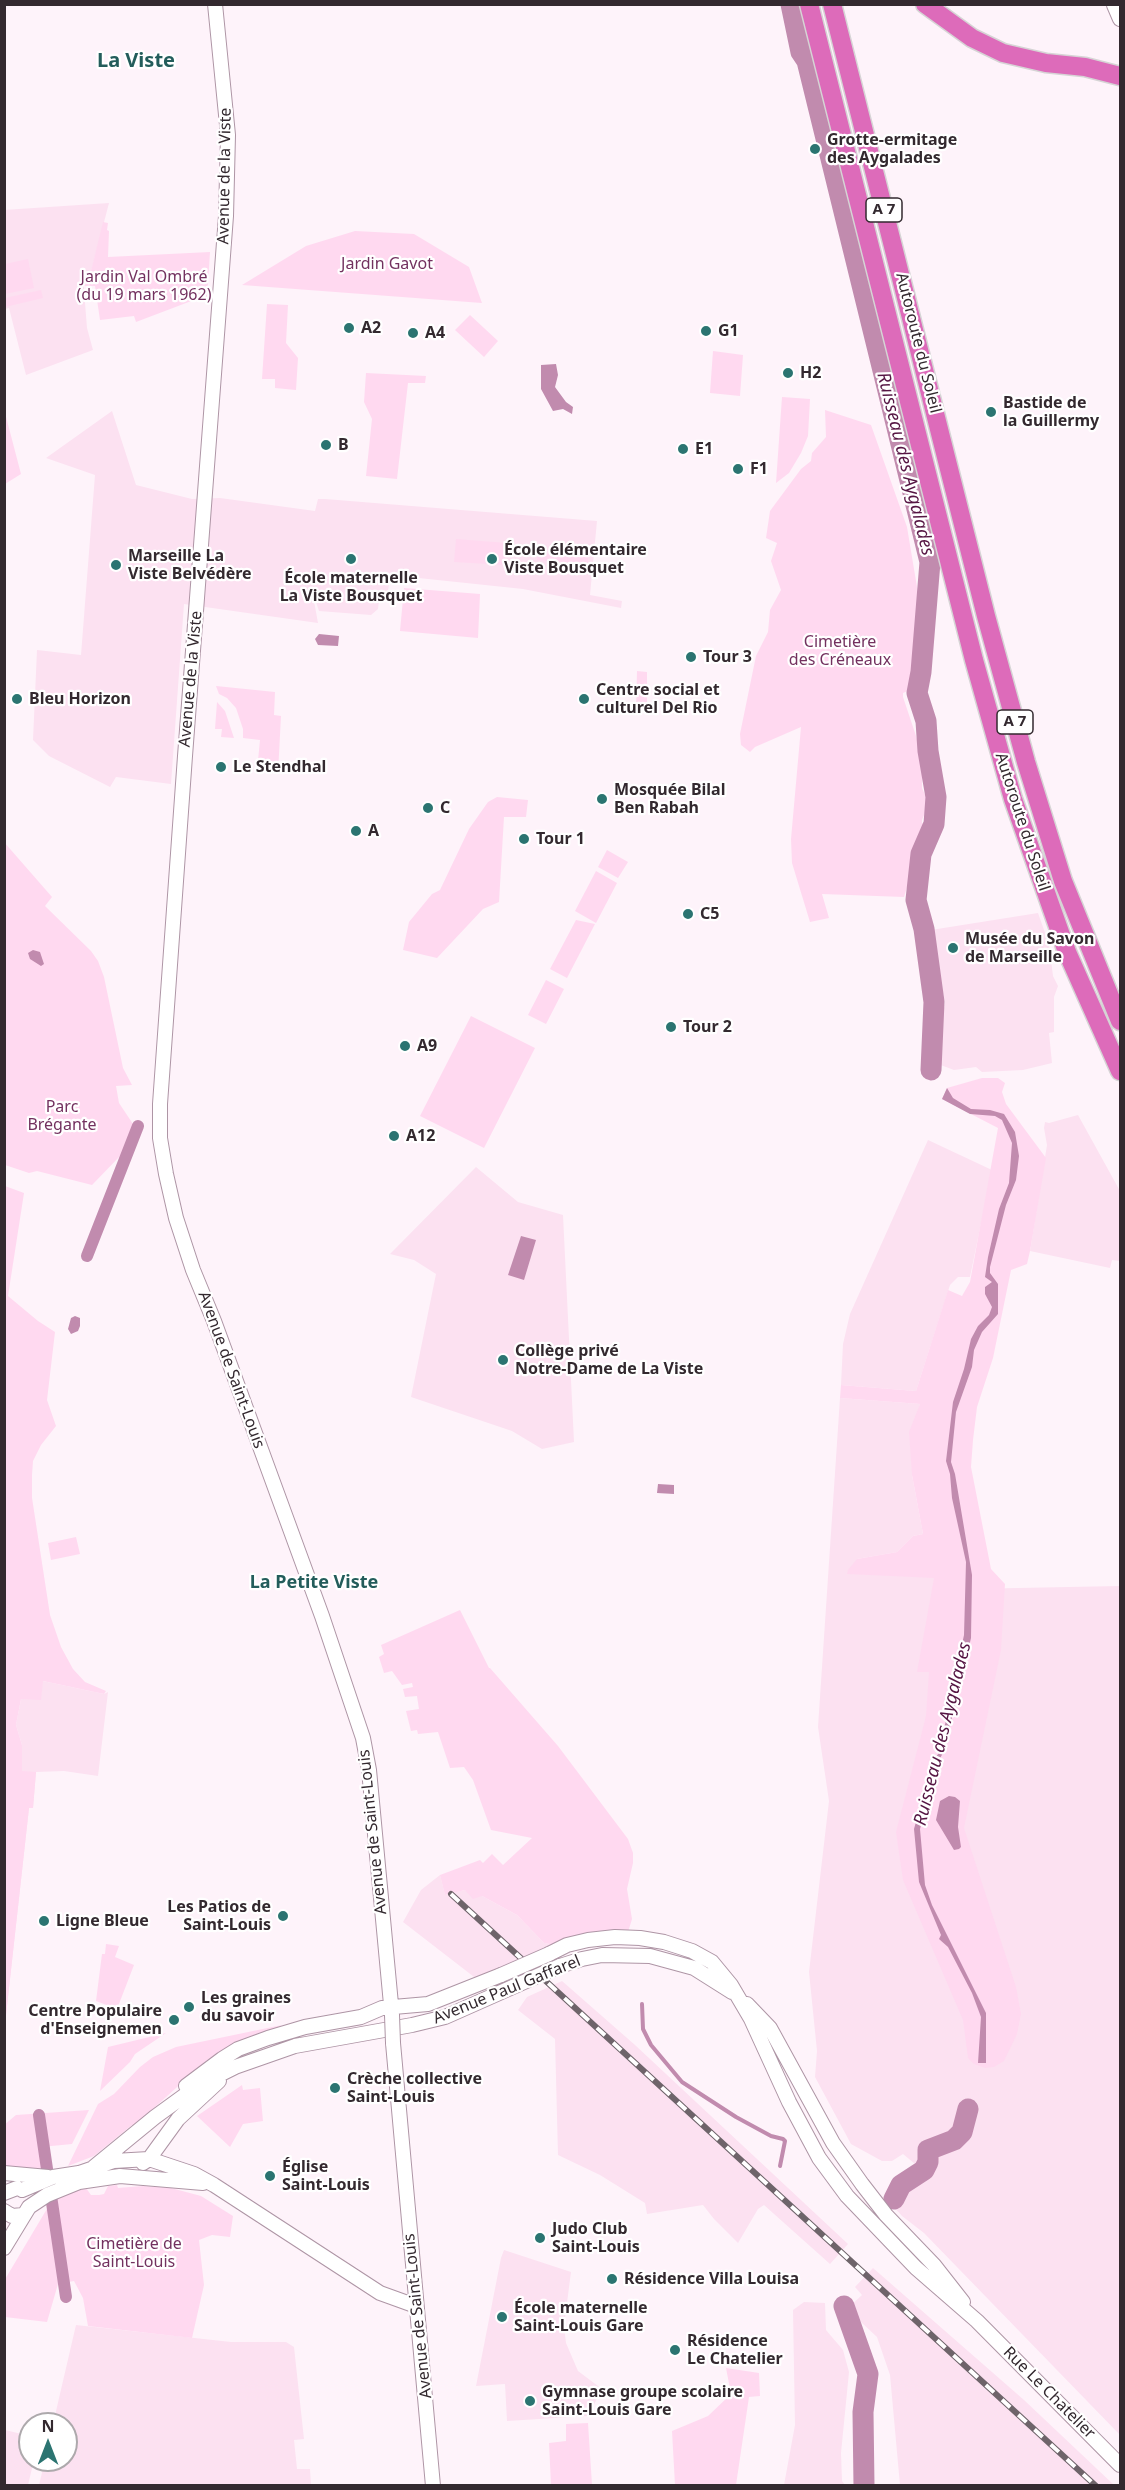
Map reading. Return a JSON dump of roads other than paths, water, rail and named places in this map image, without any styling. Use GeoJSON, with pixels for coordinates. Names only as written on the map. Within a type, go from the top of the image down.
{"type":"FeatureCollection","features":[{"type":"Feature","properties":{"kind":"highway","name":"Autoroute du Soleil"},"geometry":{"type":"LineString","coordinates":[[809,4],[974,660],[1013,799],[1067,952],[1120,1071]]}},
{"type":"Feature","properties":{"kind":"highway","name":"Autoroute du Soleil"},"geometry":{"type":"LineString","coordinates":[[832,4],[986,616],[1026,762],[1063,880],[1120,1021]]}},
{"type":"Feature","properties":{"kind":"highway"},"geometry":{"type":"LineString","coordinates":[[930,8],[972,38],[1003,53],[1046,63],[1085,67],[1120,76]]}},
{"type":"Feature","properties":{"kind":"street","name":"Avenue de la Viste"},"geometry":{"type":"LineString","coordinates":[[166,1174],[159,1123],[226,216],[228,135],[215,4]]}},
{"type":"Feature","properties":{"kind":"street"},"geometry":{"type":"LineString","coordinates":[[1116,7],[1120,19]]}},
{"type":"Feature","properties":{"kind":"street","name":"Avenue de Saint-Louis"},"geometry":{"type":"LineString","coordinates":[[166,1174],[176,1218],[194,1270],[322,1616],[363,1738],[369,1770],[433,2486]]}},
{"type":"Feature","properties":{"kind":"street"},"geometry":{"type":"LineString","coordinates":[[155,2117],[205,2070],[238,2049],[305,2027],[361,2017],[381,2008],[391,2011],[440,2001],[567,1945],[615,1937],[664,1942],[692,1951],[712,1962],[725,1975],[738,1997]]}},
{"type":"Feature","properties":{"kind":"street","name":"Avenue Paul Gaffarel"},"geometry":{"type":"LineString","coordinates":[[94,2167],[155,2117],[199,2085],[236,2067],[295,2046],[445,2017],[560,1966],[582,1959],[602,1955],[650,1956],[694,1968],[717,1981],[752,2008],[770,2028],[833,2143],[871,2195]]}},
{"type":"Feature","properties":{"kind":"street","name":"Avenue Paul Gaffarel"},"geometry":{"type":"LineString","coordinates":[[738,1997],[819,2158],[883,2235]]}},
{"type":"Feature","properties":{"kind":"street","name":"Avenue Paul Gaffarel"},"geometry":{"type":"LineString","coordinates":[[120,2176],[149,2159],[178,2119],[236,2067]]}},
{"type":"Feature","properties":{"kind":"street"},"geometry":{"type":"LineString","coordinates":[[15,2190],[114,2161],[149,2159],[194,2174],[214,2185],[380,2293],[416,2306]]}},
{"type":"Feature","properties":{"kind":"street"},"geometry":{"type":"LineString","coordinates":[[4,2173],[53,2177]]}},
{"type":"Feature","properties":{"kind":"street"},"geometry":{"type":"LineString","coordinates":[[4,2211],[12,2216],[26,2211],[47,2194],[79,2182],[120,2176],[214,2185]]}},
{"type":"Feature","properties":{"kind":"street"},"geometry":{"type":"LineString","coordinates":[[4,2179],[15,2190],[29,2197],[26,2211],[4,2248]]}},
{"type":"Feature","properties":{"kind":"street","name":"Rue Le Chatelier"},"geometry":{"type":"LineString","coordinates":[[871,2195],[934,2265],[977,2320],[1120,2465]]}},
{"type":"Feature","properties":{"kind":"street","name":"Rue Le Chatelier"},"geometry":{"type":"LineString","coordinates":[[883,2235],[944,2294],[977,2320]]}},
{"type":"Feature","properties":{"kind":"waterway","name":"Ruisseau des Aygalades"},"geometry":{"type":"LineString","coordinates":[[791,4],[801,52],[807,61],[930,562],[921,672],[917,693],[926,721],[928,751],[936,797],[934,824],[921,854],[916,900],[924,929],[934,1002],[931,1070]]}},
{"type":"Feature","properties":{"kind":"waterway"},"geometry":{"type":"LineString","coordinates":[[87,1256],[138,1126]]}},
{"type":"Feature","properties":{"kind":"waterway"},"geometry":{"type":"LineString","coordinates":[[642,2004],[643,2029],[651,2045],[682,2082],[736,2117],[771,2136],[783,2139],[785,2141],[780,2166]]}},
{"type":"Feature","properties":{"kind":"waterway","name":"Ruisseau des Aygalades"},"geometry":{"type":"LineString","coordinates":[[894,2199],[901,2185],[924,2170],[928,2162],[928,2150],[954,2140],[962,2132],[968,2109]]}},
{"type":"Feature","properties":{"kind":"waterway"},"geometry":{"type":"LineString","coordinates":[[39,2115],[66,2297]]}},
{"type":"Feature","properties":{"kind":"waterway","name":"Ruisseau des Aygalades"},"geometry":{"type":"LineString","coordinates":[[844,2306],[868,2374],[863,2412],[864,2486]]}},
{"type":"Feature","properties":{"kind":"railway"},"geometry":{"type":"LineString","coordinates":[[451,1894],[1096,2486]]}},
{"type":"Feature","properties":{"kind":"place","name":"Grotte-ermitage des Aygalades"},"geometry":{"type":"Point","coordinates":[815,149]}},
{"type":"Feature","properties":{"kind":"place","name":"A2"},"geometry":{"type":"Point","coordinates":[349,328]}},
{"type":"Feature","properties":{"kind":"place","name":"G1"},"geometry":{"type":"Point","coordinates":[706,331]}},
{"type":"Feature","properties":{"kind":"place","name":"A4"},"geometry":{"type":"Point","coordinates":[413,333]}},
{"type":"Feature","properties":{"kind":"place","name":"H2"},"geometry":{"type":"Point","coordinates":[788,373]}},
{"type":"Feature","properties":{"kind":"place","name":"Bastide de la Guillermy"},"geometry":{"type":"Point","coordinates":[991,412]}},
{"type":"Feature","properties":{"kind":"place","name":"B"},"geometry":{"type":"Point","coordinates":[326,445]}},
{"type":"Feature","properties":{"kind":"place","name":"E1"},"geometry":{"type":"Point","coordinates":[683,449]}},
{"type":"Feature","properties":{"kind":"place","name":"F1"},"geometry":{"type":"Point","coordinates":[738,469]}},
{"type":"Feature","properties":{"kind":"place","name":"École maternelle La Viste Bousquet"},"geometry":{"type":"Point","coordinates":[351,559]}},
{"type":"Feature","properties":{"kind":"place","name":"École élémentaire Viste Bousquet"},"geometry":{"type":"Point","coordinates":[492,559]}},
{"type":"Feature","properties":{"kind":"place","name":"Marseille La Viste Belvédère"},"geometry":{"type":"Point","coordinates":[116,565]}},
{"type":"Feature","properties":{"kind":"place","name":"Tour 3"},"geometry":{"type":"Point","coordinates":[691,657]}},
{"type":"Feature","properties":{"kind":"place","name":"Bleu Horizon"},"geometry":{"type":"Point","coordinates":[17,699]}},
{"type":"Feature","properties":{"kind":"place","name":"Centre social et culturel Del Rio"},"geometry":{"type":"Point","coordinates":[584,699]}},
{"type":"Feature","properties":{"kind":"place","name":"Le Stendhal"},"geometry":{"type":"Point","coordinates":[221,767]}},
{"type":"Feature","properties":{"kind":"place","name":"Mosquée Bilal Ben Rabah"},"geometry":{"type":"Point","coordinates":[602,799]}},
{"type":"Feature","properties":{"kind":"place","name":"C"},"geometry":{"type":"Point","coordinates":[428,808]}},
{"type":"Feature","properties":{"kind":"place","name":"A"},"geometry":{"type":"Point","coordinates":[356,831]}},
{"type":"Feature","properties":{"kind":"place","name":"Tour 1"},"geometry":{"type":"Point","coordinates":[524,839]}},
{"type":"Feature","properties":{"kind":"place","name":"C5"},"geometry":{"type":"Point","coordinates":[688,914]}},
{"type":"Feature","properties":{"kind":"place","name":"Musée du Savon de Marseille"},"geometry":{"type":"Point","coordinates":[953,948]}},
{"type":"Feature","properties":{"kind":"place","name":"Tour 2"},"geometry":{"type":"Point","coordinates":[671,1027]}},
{"type":"Feature","properties":{"kind":"place","name":"A9"},"geometry":{"type":"Point","coordinates":[405,1046]}},
{"type":"Feature","properties":{"kind":"place","name":"A12"},"geometry":{"type":"Point","coordinates":[394,1136]}},
{"type":"Feature","properties":{"kind":"place","name":"Collège privé Notre-Dame de La Viste"},"geometry":{"type":"Point","coordinates":[503,1360]}},
{"type":"Feature","properties":{"kind":"place","name":"Les Patios de Saint-Louis"},"geometry":{"type":"Point","coordinates":[283,1916]}},
{"type":"Feature","properties":{"kind":"place","name":"Ligne Bleue"},"geometry":{"type":"Point","coordinates":[44,1921]}},
{"type":"Feature","properties":{"kind":"place","name":"Les graines du savoir"},"geometry":{"type":"Point","coordinates":[189,2007]}},
{"type":"Feature","properties":{"kind":"place","name":"Centre Populaire d'Enseignemen"},"geometry":{"type":"Point","coordinates":[174,2020]}},
{"type":"Feature","properties":{"kind":"place","name":"Crèche collective Saint-Louis"},"geometry":{"type":"Point","coordinates":[335,2088]}},
{"type":"Feature","properties":{"kind":"place","name":"Église Saint-Louis"},"geometry":{"type":"Point","coordinates":[270,2176]}},
{"type":"Feature","properties":{"kind":"place","name":"Judo Club Saint-Louis"},"geometry":{"type":"Point","coordinates":[540,2238]}},
{"type":"Feature","properties":{"kind":"place","name":"Résidence Villa Louisa"},"geometry":{"type":"Point","coordinates":[612,2279]}},
{"type":"Feature","properties":{"kind":"place","name":"École maternelle Saint-Louis Gare"},"geometry":{"type":"Point","coordinates":[502,2317]}},
{"type":"Feature","properties":{"kind":"place","name":"Résidence Le Chatelier"},"geometry":{"type":"Point","coordinates":[675,2350]}},
{"type":"Feature","properties":{"kind":"place","name":"Gymnase groupe scolaire Saint-Louis Gare"},"geometry":{"type":"Point","coordinates":[530,2401]}},
{"type":"Feature","properties":{"kind":"district","name":"La Viste"},"geometry":{"type":"Point","coordinates":[136,61]}},
{"type":"Feature","properties":{"kind":"district","name":"La Petite Viste"},"geometry":{"type":"Point","coordinates":[314,1583]}},
{"type":"Feature","properties":{"kind":"park label","name":"Jardin Gavot"},"geometry":{"type":"Point","coordinates":[387,264]}},
{"type":"Feature","properties":{"kind":"park label","name":"Jardin Val Ombré (du 19 mars 1962)"},"geometry":{"type":"Point","coordinates":[144,286]}},
{"type":"Feature","properties":{"kind":"park label","name":"Cimetière des Créneaux"},"geometry":{"type":"Point","coordinates":[840,651]}},
{"type":"Feature","properties":{"kind":"park label","name":"Parc Brégante"},"geometry":{"type":"Point","coordinates":[62,1116]}},
{"type":"Feature","properties":{"kind":"park label","name":"Cimetière de Saint-Louis"},"geometry":{"type":"Point","coordinates":[134,2253]}}]}
